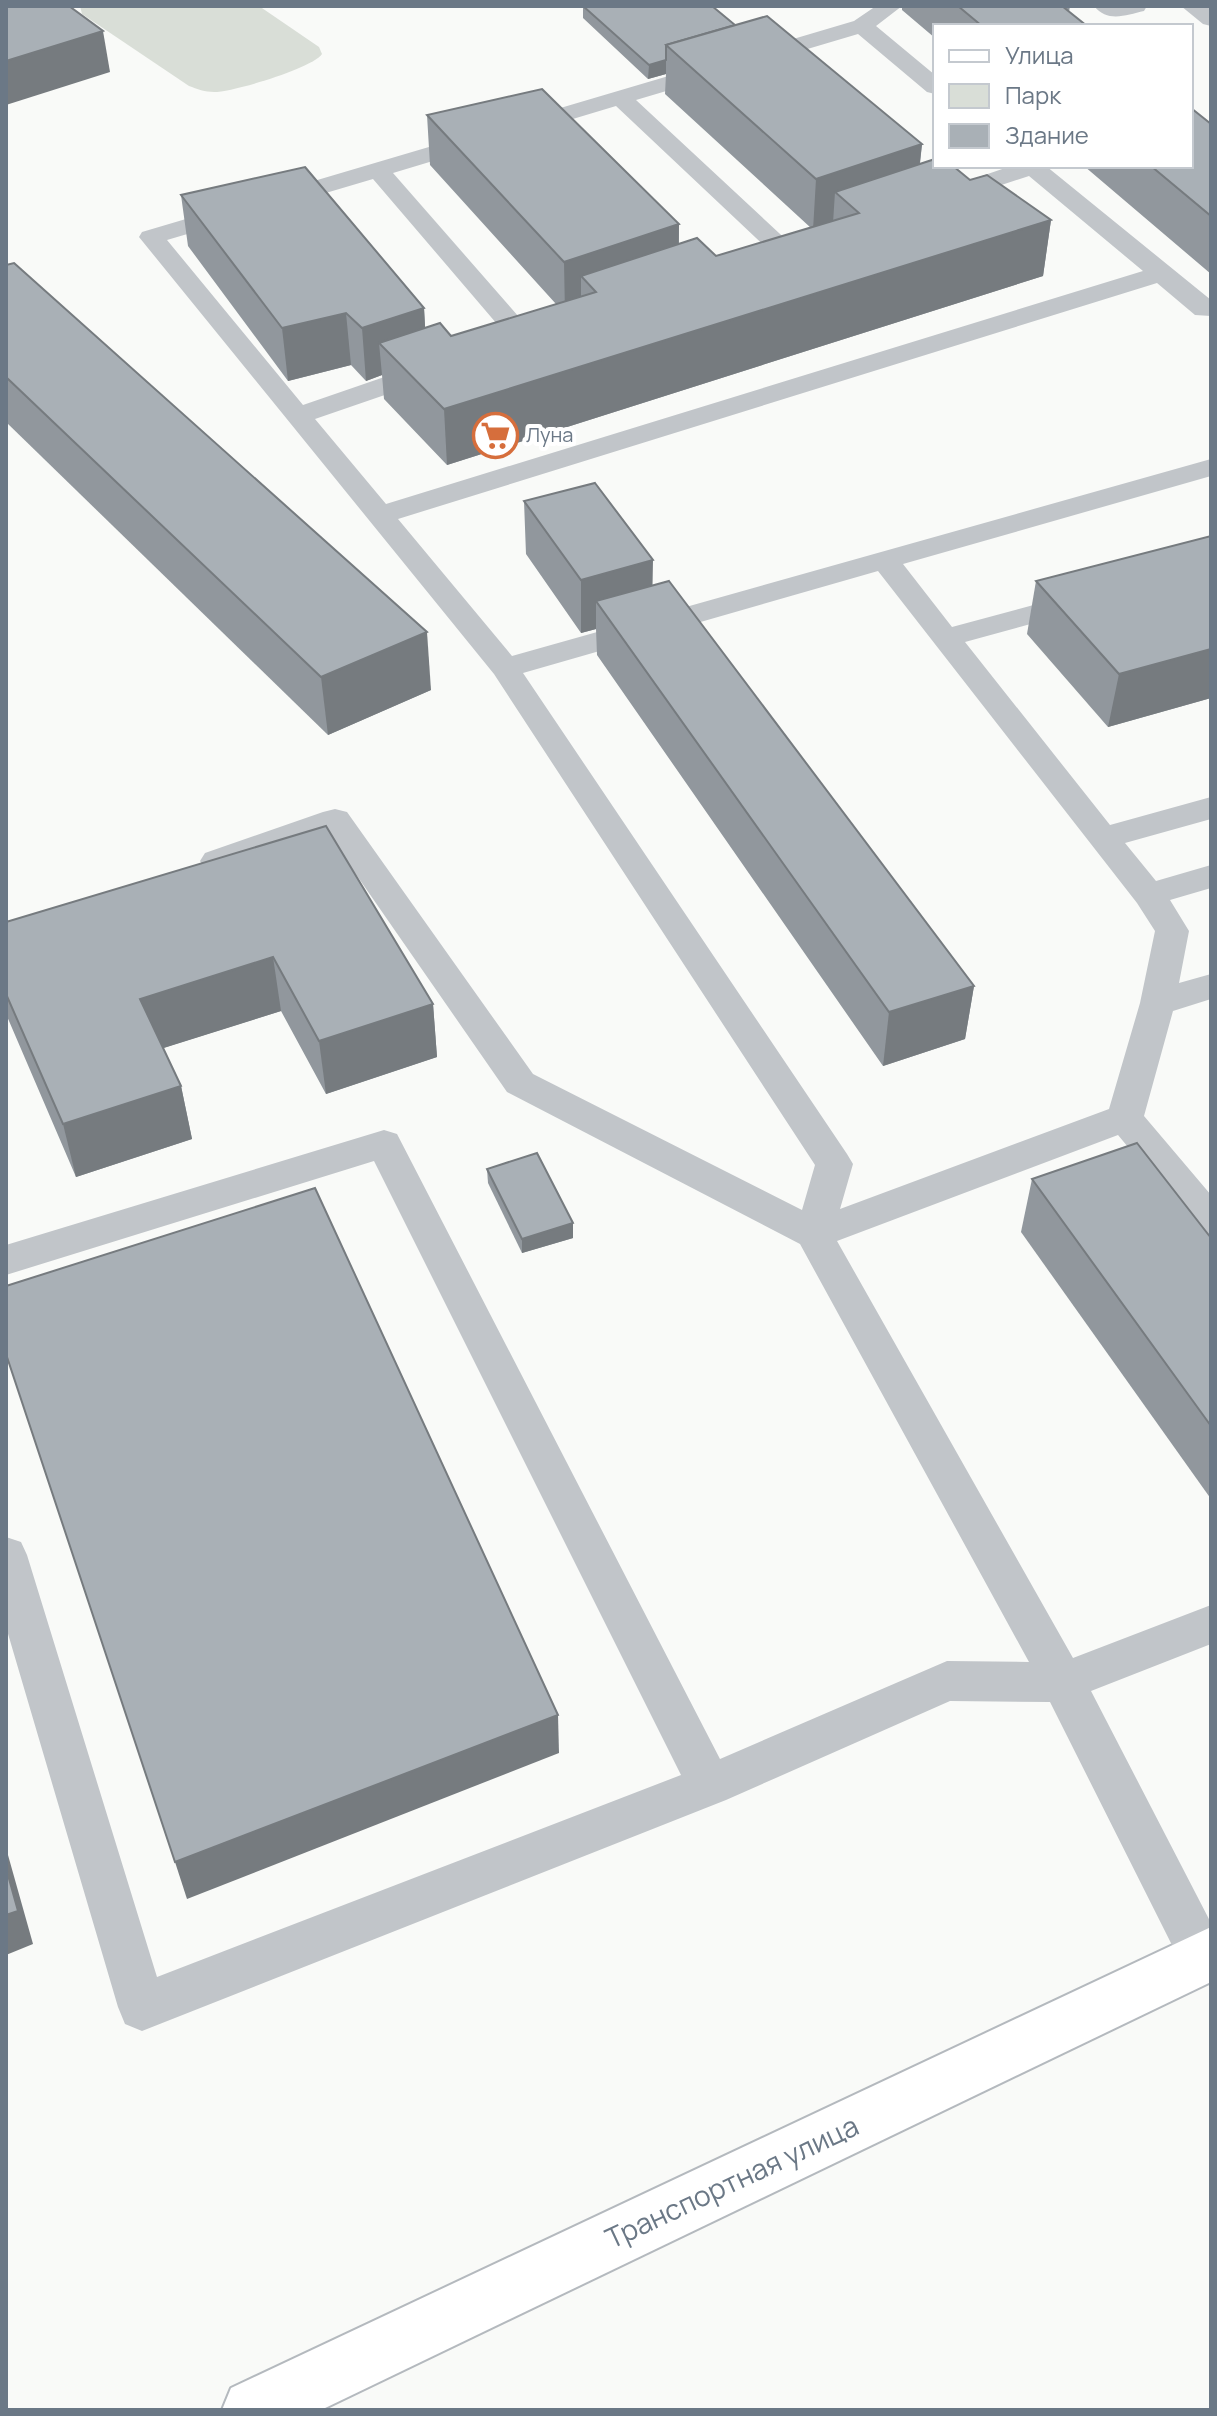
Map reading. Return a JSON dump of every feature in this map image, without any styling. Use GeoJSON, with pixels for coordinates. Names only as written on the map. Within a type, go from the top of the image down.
{"type":"FeatureCollection","features":[{"type":"Feature","properties":{"kind":"main road","name":"Транспортная улица"},"geometry":{"type":"LineString","coordinates":[[253,2410],[1207,1956]]}},
{"type":"Feature","properties":{"kind":"lane"},"geometry":{"type":"LineString","coordinates":[[814,1234],[834,1164],[505,668],[151,237],[862,26],[891,6]]}},
{"type":"Feature","properties":{"kind":"lane"},"geometry":{"type":"LineString","coordinates":[[1105,6],[1114,11],[1136,6]]}},
{"type":"Feature","properties":{"kind":"lane"},"geometry":{"type":"LineString","coordinates":[[1192,6],[1211,19]]}},
{"type":"Feature","properties":{"kind":"lane"},"geometry":{"type":"LineString","coordinates":[[862,26],[933,85]]}},
{"type":"Feature","properties":{"kind":"lane"},"geometry":{"type":"LineString","coordinates":[[620,98],[784,251]]}},
{"type":"Feature","properties":{"kind":"lane"},"geometry":{"type":"LineString","coordinates":[[915,207],[1026,168]]}},
{"type":"Feature","properties":{"kind":"lane"},"geometry":{"type":"LineString","coordinates":[[1034,168],[1204,309],[1211,308]]}},
{"type":"Feature","properties":{"kind":"lane"},"geometry":{"type":"LineString","coordinates":[[378,170],[524,339]]}},
{"type":"Feature","properties":{"kind":"lane"},"geometry":{"type":"LineString","coordinates":[[755,261],[813,241]]}},
{"type":"Feature","properties":{"kind":"lane"},"geometry":{"type":"LineString","coordinates":[[378,516],[1161,274]]}},
{"type":"Feature","properties":{"kind":"lane"},"geometry":{"type":"LineString","coordinates":[[496,348],[553,329]]}},
{"type":"Feature","properties":{"kind":"lane"},"geometry":{"type":"LineString","coordinates":[[297,416],[453,363]]}},
{"type":"Feature","properties":{"kind":"lane"},"geometry":{"type":"LineString","coordinates":[[505,668],[1211,467]]}},
{"type":"Feature","properties":{"kind":"lane"},"geometry":{"type":"LineString","coordinates":[[884,560],[1149,895],[1172,931],[1158,1003],[1125,1118]]}},
{"type":"Feature","properties":{"kind":"lane"},"geometry":{"type":"LineString","coordinates":[[945,638],[1108,594]]}},
{"type":"Feature","properties":{"kind":"lane"},"geometry":{"type":"LineString","coordinates":[[1103,838],[1211,808]]}},
{"type":"Feature","properties":{"kind":"lane"},"geometry":{"type":"LineString","coordinates":[[190,870],[335,820],[520,1083],[814,1234],[1063,1682],[1207,1956]]}},
{"type":"Feature","properties":{"kind":"lane"},"geometry":{"type":"LineString","coordinates":[[1149,895],[1211,876]]}},
{"type":"Feature","properties":{"kind":"lane"},"geometry":{"type":"LineString","coordinates":[[1158,1003],[1211,986]]}},
{"type":"Feature","properties":{"kind":"lane"},"geometry":{"type":"LineString","coordinates":[[814,1234],[1125,1118]]}},
{"type":"Feature","properties":{"kind":"lane"},"geometry":{"type":"LineString","coordinates":[[1125,1118],[1211,1221]]}},
{"type":"Feature","properties":{"kind":"lane"},"geometry":{"type":"LineString","coordinates":[[6,1260],[384,1144],[710,1785]]}},
{"type":"Feature","properties":{"kind":"lane"},"geometry":{"type":"LineString","coordinates":[[6,1555],[142,2007],[710,1785],[947,1681],[1063,1682],[1211,1624]]}},
{"type":"Feature","properties":{"kind":"green space"},"geometry":{"type":"Polygon","coordinates":[[[80,6],[259,6],[319,47],[322,54],[304,66],[254,84],[224,91],[204,91],[189,86],[82,14],[80,6]]]}},
{"type":"Feature","properties":{"kind":"building"},"geometry":{"type":"Polygon","coordinates":[[[6,6],[69,6],[103,31],[6,61],[6,6]]]}},
{"type":"Feature","properties":{"kind":"building"},"geometry":{"type":"Polygon","coordinates":[[[583,6],[712,6],[735,25],[666,45],[666,60],[649,65],[583,6]]]}},
{"type":"Feature","properties":{"kind":"building"},"geometry":{"type":"Polygon","coordinates":[[[958,6],[1062,6],[1084,24],[980,24],[958,6]]]}},
{"type":"Feature","properties":{"kind":"building"},"geometry":{"type":"Polygon","coordinates":[[[767,16],[922,144],[816,179],[666,45],[767,16]]]}},
{"type":"Feature","properties":{"kind":"building"},"geometry":{"type":"Polygon","coordinates":[[[542,89],[679,224],[564,262],[427,115],[542,89]]]}},
{"type":"Feature","properties":{"kind":"building"},"geometry":{"type":"Polygon","coordinates":[[[1193,110],[1211,124],[1211,216],[1153,168],[1193,168],[1193,110]]]}},
{"type":"Feature","properties":{"kind":"building"},"geometry":{"type":"Polygon","coordinates":[[[933,160],[933,168],[955,168],[970,180],[987,175],[1051,220],[444,409],[379,343],[440,323],[451,336],[596,292],[581,276],[697,238],[716,256],[859,213],[835,192],[933,160]]]}},
{"type":"Feature","properties":{"kind":"building"},"geometry":{"type":"Polygon","coordinates":[[[305,167],[424,308],[362,328],[346,313],[282,328],[181,195],[305,167]]]}},
{"type":"Feature","properties":{"kind":"building"},"geometry":{"type":"Polygon","coordinates":[[[14,263],[427,632],[321,677],[6,377],[6,265],[14,263]]]}},
{"type":"Feature","properties":{"kind":"building"},"geometry":{"type":"Polygon","coordinates":[[[595,483],[653,560],[581,580],[524,501],[595,483]]]}},
{"type":"Feature","properties":{"kind":"building"},"geometry":{"type":"Polygon","coordinates":[[[1211,536],[1211,649],[1119,674],[1036,581],[1211,536]]]}},
{"type":"Feature","properties":{"kind":"building"},"geometry":{"type":"Polygon","coordinates":[[[669,581],[974,986],[889,1012],[596,601],[669,581]]]}},
{"type":"Feature","properties":{"kind":"building"},"geometry":{"type":"Polygon","coordinates":[[[326,826],[433,1004],[319,1041],[273,957],[140,999],[181,1086],[63,1124],[6,994],[6,922],[326,826]]]}},
{"type":"Feature","properties":{"kind":"building"},"geometry":{"type":"Polygon","coordinates":[[[1137,1143],[1211,1238],[1211,1426],[1032,1179],[1137,1143]]]}},
{"type":"Feature","properties":{"kind":"building"},"geometry":{"type":"Polygon","coordinates":[[[537,1153],[573,1223],[522,1239],[487,1169],[537,1153]]]}},
{"type":"Feature","properties":{"kind":"building"},"geometry":{"type":"Polygon","coordinates":[[[315,1188],[558,1715],[175,1862],[6,1354],[6,1286],[315,1188]]]}},
{"type":"Feature","properties":{"kind":"building"},"geometry":{"type":"Polygon","coordinates":[[[6,1868],[18,1911],[6,1915],[6,1868]]]}},
{"type":"Feature","properties":{"kind":"place","name":"Луна"},"geometry":{"type":"Point","coordinates":[495,435]}}]}
